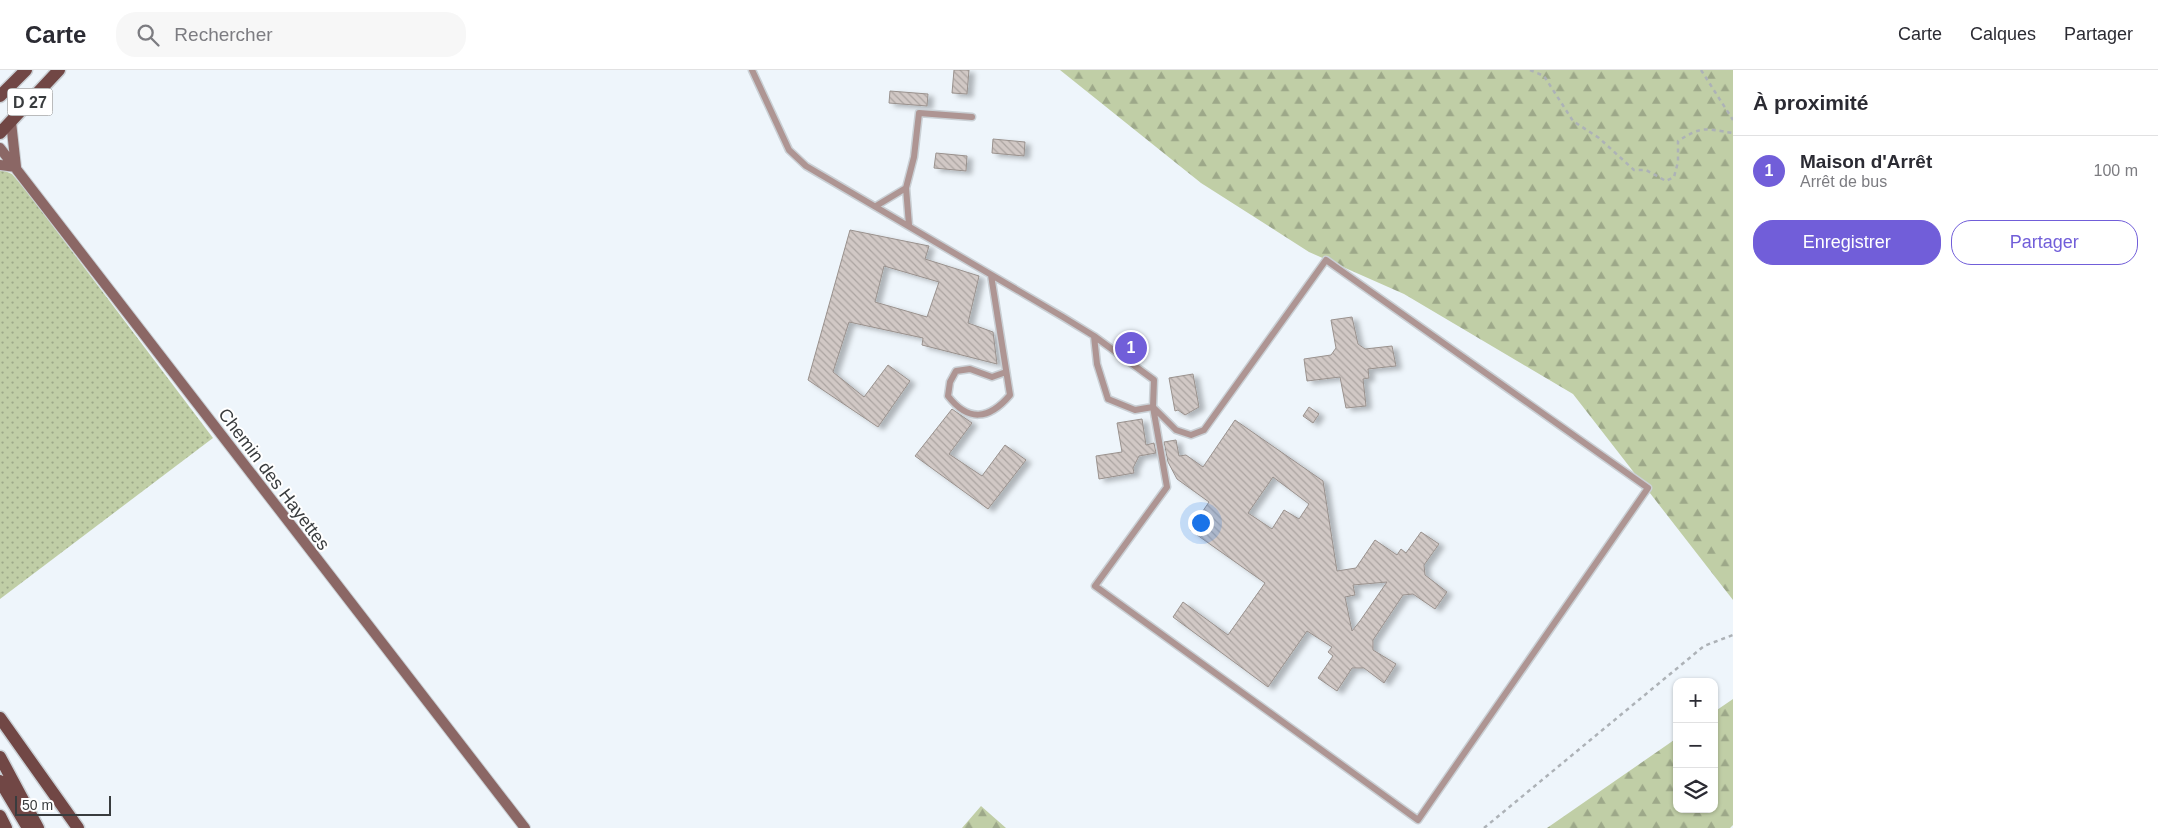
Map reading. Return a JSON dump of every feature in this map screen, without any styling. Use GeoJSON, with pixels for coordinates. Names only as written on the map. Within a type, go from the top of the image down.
{"type":"FeatureCollection","features":[{"type":"Feature","properties":{"kind":"main road","name":"D 27"},"geometry":{"type":"LineString","coordinates":[[0,96],[26,70]]}},
{"type":"Feature","properties":{"kind":"main road","name":"D 27"},"geometry":{"type":"LineString","coordinates":[[0,133],[59,70]]}},
{"type":"Feature","properties":{"kind":"main road"},"geometry":{"type":"LineString","coordinates":[[0,718],[78,828]]}},
{"type":"Feature","properties":{"kind":"main road"},"geometry":{"type":"LineString","coordinates":[[0,758],[38,828]]}},
{"type":"Feature","properties":{"kind":"main road"},"geometry":{"type":"LineString","coordinates":[[0,781],[28,828]]}},
{"type":"Feature","properties":{"kind":"main road"},"geometry":{"type":"LineString","coordinates":[[0,816],[6,828]]}},
{"type":"Feature","properties":{"kind":"street"},"geometry":{"type":"LineString","coordinates":[[0,165],[16,166],[11,122]]}},
{"type":"Feature","properties":{"kind":"street","name":"Chemin des Hayettes"},"geometry":{"type":"LineString","coordinates":[[0,148],[16,166],[294,531],[525,828]]}},
{"type":"Feature","properties":{"kind":"lane"},"geometry":{"type":"LineString","coordinates":[[752,70],[789,150],[806,166],[1094,336],[1154,380],[1153,407],[1167,487],[1094,586],[1418,820],[1648,488],[1326,260],[1204,430],[1191,435],[1176,430],[1153,407]]}},
{"type":"Feature","properties":{"kind":"lane"},"geometry":{"type":"LineString","coordinates":[[908,225],[906,188],[914,158],[919,113],[972,117]]}},
{"type":"Feature","properties":{"kind":"lane"},"geometry":{"type":"LineString","coordinates":[[876,206],[906,188]]}},
{"type":"Feature","properties":{"kind":"lane"},"geometry":{"type":"LineString","coordinates":[[991,275],[1010,395],[992,412],[974,416],[957,408],[948,396],[950,382],[956,371],[970,369],[992,377],[1006,372]]}},
{"type":"Feature","properties":{"kind":"lane"},"geometry":{"type":"LineString","coordinates":[[1094,336],[1097,364],[1108,398],[1135,410],[1153,407]]}},
{"type":"Feature","properties":{"kind":"path"},"geometry":{"type":"LineString","coordinates":[[1530,70],[1544,76],[1573,121],[1599,138],[1634,170],[1646,170],[1666,181],[1674,177],[1678,162],[1678,141],[1693,131],[1704,128],[1733,133]]}},
{"type":"Feature","properties":{"kind":"path"},"geometry":{"type":"LineString","coordinates":[[1701,70],[1733,120]]}},
{"type":"Feature","properties":{"kind":"path"},"geometry":{"type":"LineString","coordinates":[[1484,828],[1704,646],[1733,635]]}},
{"type":"Feature","properties":{"kind":"green space"},"geometry":{"type":"Polygon","coordinates":[[[1060,70],[1733,70],[1733,600],[1573,394],[1404,294],[1309,252],[1201,183],[1060,70]]]}},
{"type":"Feature","properties":{"kind":"green space"},"geometry":{"type":"Polygon","coordinates":[[[0,169],[12,174],[28,193],[213,438],[0,599],[0,169]]]}},
{"type":"Feature","properties":{"kind":"green space"},"geometry":{"type":"Polygon","coordinates":[[[1733,699],[1733,825],[1730,828],[1547,828],[1673,741],[1673,813],[1718,813],[1718,709],[1733,699]]]}},
{"type":"Feature","properties":{"kind":"green space"},"geometry":{"type":"Polygon","coordinates":[[[981,806],[1006,828],[962,828],[981,806]]]}},
{"type":"Feature","properties":{"kind":"building"},"geometry":{"type":"Polygon","coordinates":[[[954,70],[969,70],[967,94],[952,93],[954,70]]]}},
{"type":"Feature","properties":{"kind":"building"},"geometry":{"type":"Polygon","coordinates":[[[890,91],[928,94],[927,106],[889,103],[890,91]]]}},
{"type":"Feature","properties":{"kind":"building"},"geometry":{"type":"Polygon","coordinates":[[[993,139],[1025,142],[1024,156],[992,153],[993,139]]]}},
{"type":"Feature","properties":{"kind":"building"},"geometry":{"type":"Polygon","coordinates":[[[936,153],[967,156],[966,171],[934,168],[936,153]]]}},
{"type":"Feature","properties":{"kind":"building"},"geometry":{"type":"Polygon","coordinates":[[[850,230],[929,246],[925,259],[979,276],[968,323],[993,332],[997,364],[922,345],[923,338],[849,322],[833,372],[864,397],[888,365],[910,381],[878,427],[808,380],[850,230]],[[884,266],[875,302],[927,317],[939,282],[884,266]]]}},
{"type":"Feature","properties":{"kind":"building"},"geometry":{"type":"Polygon","coordinates":[[[1352,317],[1358,344],[1365,349],[1392,346],[1396,366],[1368,369],[1369,378],[1363,379],[1366,406],[1346,408],[1340,377],[1307,381],[1304,359],[1331,355],[1336,348],[1331,320],[1352,317]]]}},
{"type":"Feature","properties":{"kind":"building"},"geometry":{"type":"Polygon","coordinates":[[[1193,374],[1199,407],[1185,415],[1178,410],[1175,411],[1169,378],[1193,374]]]}},
{"type":"Feature","properties":{"kind":"building"},"geometry":{"type":"Polygon","coordinates":[[[1309,407],[1319,414],[1313,423],[1303,416],[1309,407]]]}},
{"type":"Feature","properties":{"kind":"building"},"geometry":{"type":"Polygon","coordinates":[[[952,409],[972,423],[949,454],[982,476],[1005,445],[1026,460],[988,509],[915,456],[952,409]]]}},
{"type":"Feature","properties":{"kind":"building"},"geometry":{"type":"Polygon","coordinates":[[[1142,419],[1146,445],[1154,443],[1156,453],[1139,456],[1133,468],[1134,473],[1099,479],[1096,456],[1122,452],[1117,423],[1142,419]]]}},
{"type":"Feature","properties":{"kind":"building"},"geometry":{"type":"Polygon","coordinates":[[[1235,420],[1323,481],[1337,571],[1356,568],[1375,540],[1397,555],[1401,549],[1406,553],[1421,532],[1439,544],[1424,565],[1425,575],[1447,592],[1435,609],[1413,594],[1403,595],[1373,640],[1373,650],[1396,664],[1384,683],[1364,668],[1352,668],[1337,691],[1318,678],[1333,656],[1328,652],[1332,647],[1307,631],[1268,687],[1173,617],[1183,602],[1228,635],[1265,583],[1190,530],[1209,502],[1177,479],[1168,462],[1164,442],[1176,440],[1179,456],[1186,455],[1203,467],[1235,420]],[[1273,477],[1248,513],[1272,529],[1284,510],[1299,519],[1309,504],[1273,477]],[[1387,582],[1353,585],[1355,595],[1345,597],[1352,631],[1360,621],[1387,582]]]}},
{"type":"Feature","properties":{"kind":"place","name":"Maison d'Arrêt"},"geometry":{"type":"Point","coordinates":[1131,348]}}]}
